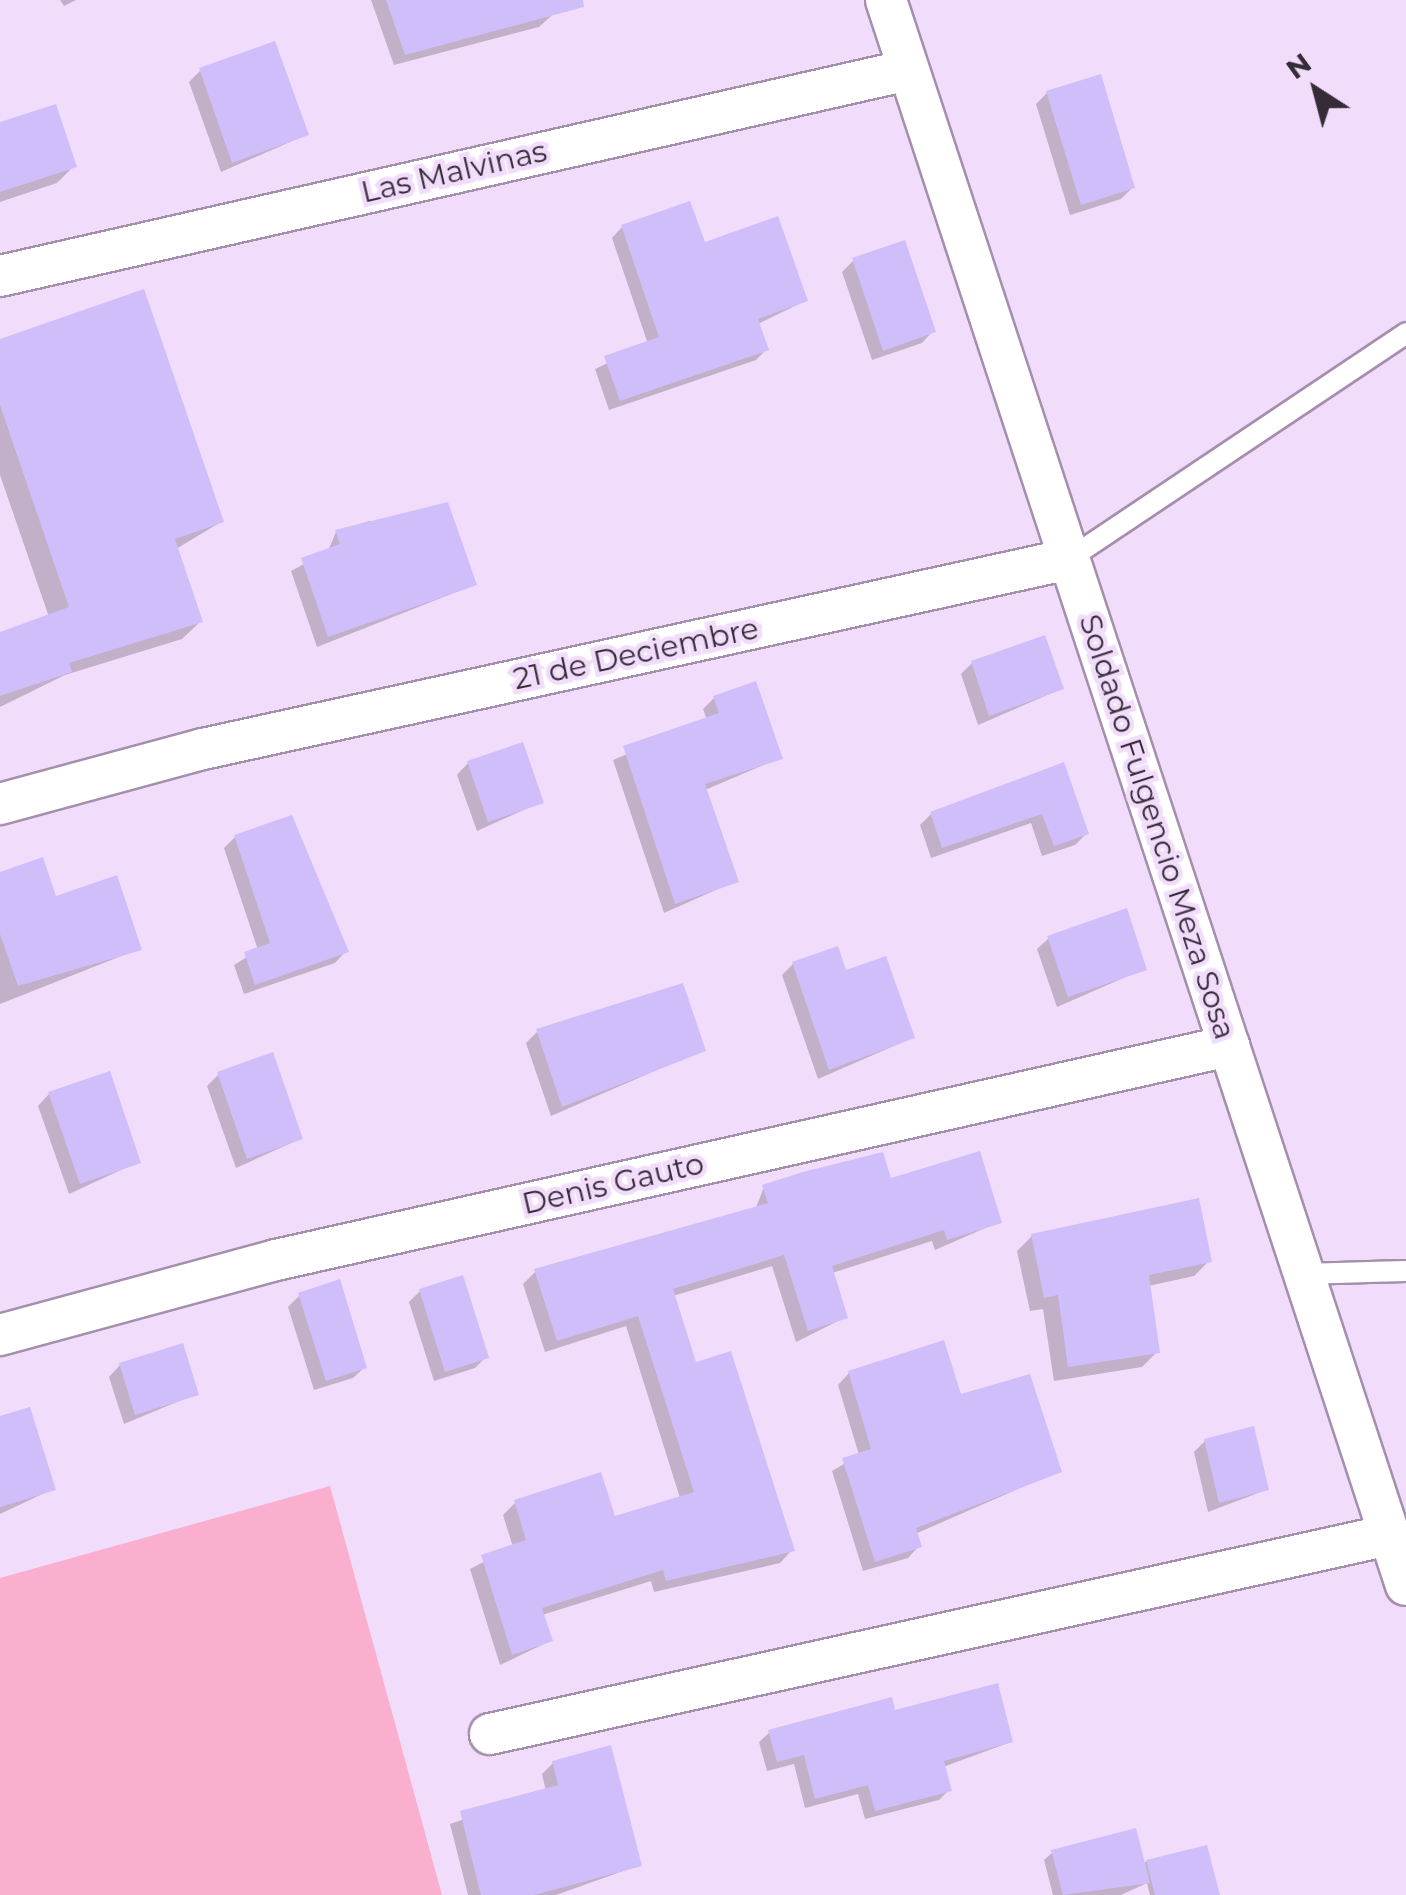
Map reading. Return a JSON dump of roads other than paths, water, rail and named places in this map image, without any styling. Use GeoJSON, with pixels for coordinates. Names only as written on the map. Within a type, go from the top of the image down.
{"type":"FeatureCollection","features":[{"type":"Feature","properties":{"kind":"street","name":"Soldado Fulgencio Meza Sosa"},"geometry":{"type":"LineString","coordinates":[[886,0],[1406,1585]]}},
{"type":"Feature","properties":{"kind":"street","name":"Las Malvinas"},"geometry":{"type":"LineString","coordinates":[[0,276],[908,70]]}},
{"type":"Feature","properties":{"kind":"street","name":"21 de Deciembre"},"geometry":{"type":"LineString","coordinates":[[0,804],[203,749],[1069,559]]}},
{"type":"Feature","properties":{"kind":"street","name":"Denis Gauto"},"geometry":{"type":"LineString","coordinates":[[0,1335],[276,1260],[1229,1046]]}},
{"type":"Feature","properties":{"kind":"street"},"geometry":{"type":"LineString","coordinates":[[490,1734],[1390,1534]]}},
{"type":"Feature","properties":{"kind":"lane"},"geometry":{"type":"LineString","coordinates":[[1069,559],[1406,333]]}},
{"type":"Feature","properties":{"kind":"lane"},"geometry":{"type":"LineString","coordinates":[[1304,1274],[1406,1271]]}}]}
